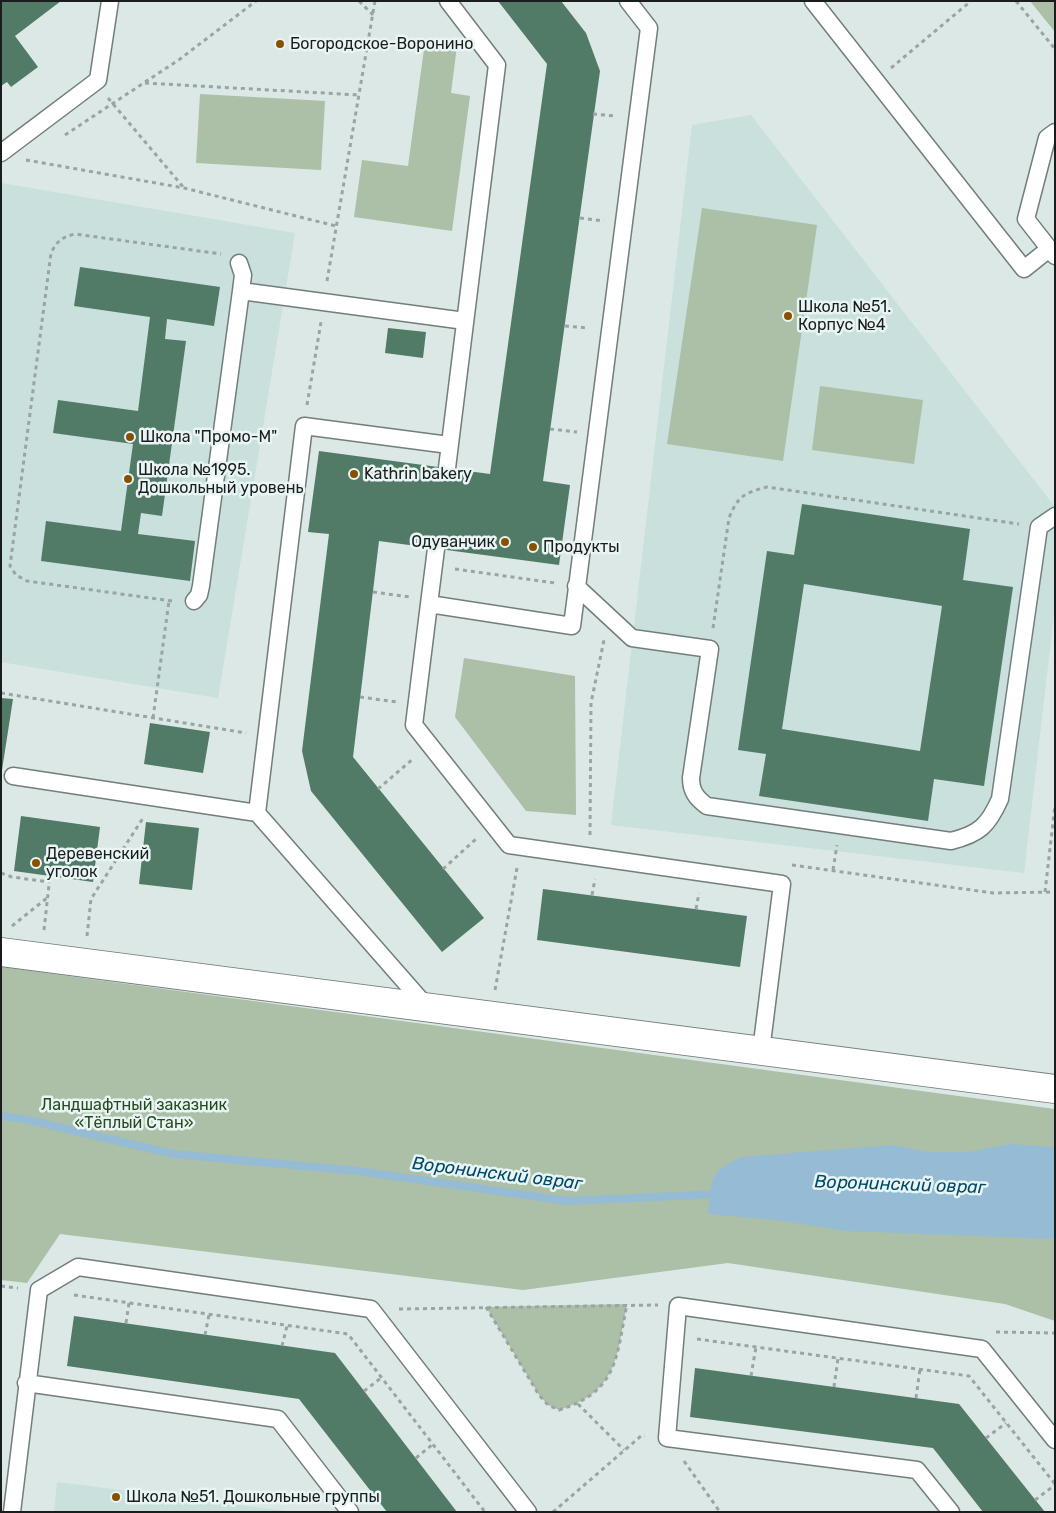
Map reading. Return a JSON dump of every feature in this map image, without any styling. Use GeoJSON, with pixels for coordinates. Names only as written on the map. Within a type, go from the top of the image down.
{"type":"FeatureCollection","features":[{"type":"Feature","properties":{"kind":"street"},"geometry":{"type":"LineString","coordinates":[[1,952],[1055,1089]]}},
{"type":"Feature","properties":{"kind":"lane"},"geometry":{"type":"LineString","coordinates":[[1,153],[98,80],[110,1]]}},
{"type":"Feature","properties":{"kind":"lane"},"geometry":{"type":"LineString","coordinates":[[447,468],[497,65],[448,1]]}},
{"type":"Feature","properties":{"kind":"lane"},"geometry":{"type":"LineString","coordinates":[[430,602],[572,626],[649,28],[628,1]]}},
{"type":"Feature","properties":{"kind":"lane"},"geometry":{"type":"LineString","coordinates":[[813,1],[1024,269],[1052,253],[1026,219],[1047,138],[1055,132]]}},
{"type":"Feature","properties":{"kind":"lane"},"geometry":{"type":"LineString","coordinates":[[194,601],[199,595],[201,586],[244,275],[239,264]]}},
{"type":"Feature","properties":{"kind":"lane"},"geometry":{"type":"LineString","coordinates":[[241,291],[465,321]]}},
{"type":"Feature","properties":{"kind":"lane"},"geometry":{"type":"LineString","coordinates":[[257,813],[304,426],[449,445]]}},
{"type":"Feature","properties":{"kind":"lane"},"geometry":{"type":"LineString","coordinates":[[576,586],[608,618],[632,638],[710,650],[691,778],[691,788],[697,799],[707,806],[951,841],[972,836],[991,819],[1000,799],[1039,526],[1055,516]]}},
{"type":"Feature","properties":{"kind":"lane"},"geometry":{"type":"LineString","coordinates":[[436,549],[414,725],[510,845],[782,884],[761,1051]]}},
{"type":"Feature","properties":{"kind":"lane"},"geometry":{"type":"LineString","coordinates":[[14,776],[257,813],[427,1007]]}},
{"type":"Feature","properties":{"kind":"lane"},"geometry":{"type":"LineString","coordinates":[[12,1512],[26,1383],[39,1290],[78,1267],[371,1310],[528,1512]]}},
{"type":"Feature","properties":{"kind":"lane"},"geometry":{"type":"LineString","coordinates":[[950,1512],[917,1470],[667,1438],[678,1306],[982,1349],[1055,1440]]}},
{"type":"Feature","properties":{"kind":"lane"},"geometry":{"type":"LineString","coordinates":[[26,1383],[278,1419],[350,1512]]}},
{"type":"Feature","properties":{"kind":"path"},"geometry":{"type":"LineString","coordinates":[[56,140],[180,59],[256,1]]}},
{"type":"Feature","properties":{"kind":"path"},"geometry":{"type":"LineString","coordinates":[[359,1],[373,15]]}},
{"type":"Feature","properties":{"kind":"path"},"geometry":{"type":"LineString","coordinates":[[304,426],[375,1]]}},
{"type":"Feature","properties":{"kind":"path"},"geometry":{"type":"LineString","coordinates":[[875,81],[970,1]]}},
{"type":"Feature","properties":{"kind":"path"},"geometry":{"type":"LineString","coordinates":[[1016,1],[1055,49]]}},
{"type":"Feature","properties":{"kind":"path"},"geometry":{"type":"LineString","coordinates":[[98,80],[112,105],[184,188]]}},
{"type":"Feature","properties":{"kind":"path"},"geometry":{"type":"LineString","coordinates":[[144,83],[359,95]]}},
{"type":"Feature","properties":{"kind":"path"},"geometry":{"type":"LineString","coordinates":[[17,163],[33,155]]}},
{"type":"Feature","properties":{"kind":"path"},"geometry":{"type":"LineString","coordinates":[[17,158],[184,188],[336,226]]}},
{"type":"Feature","properties":{"kind":"path"},"geometry":{"type":"LineString","coordinates":[[194,601],[169,601],[27,581],[16,575],[10,566],[51,253],[56,243],[64,237],[75,234],[224,255],[239,264]]}},
{"type":"Feature","properties":{"kind":"path"},"geometry":{"type":"LineString","coordinates":[[710,650],[729,518],[736,502],[747,492],[767,487],[1039,526]]}},
{"type":"Feature","properties":{"kind":"path"},"geometry":{"type":"LineString","coordinates":[[434,566],[576,586]]}},
{"type":"Feature","properties":{"kind":"path"},"geometry":{"type":"LineString","coordinates":[[373,592],[430,602]]}},
{"type":"Feature","properties":{"kind":"path"},"geometry":{"type":"LineString","coordinates":[[153,718],[169,601]]}},
{"type":"Feature","properties":{"kind":"path"},"geometry":{"type":"LineString","coordinates":[[590,856],[591,704],[608,618]]}},
{"type":"Feature","properties":{"kind":"path"},"geometry":{"type":"LineString","coordinates":[[1,693],[266,737]]}},
{"type":"Feature","properties":{"kind":"path"},"geometry":{"type":"LineString","coordinates":[[360,697],[417,704]]}},
{"type":"Feature","properties":{"kind":"path"},"geometry":{"type":"LineString","coordinates":[[378,789],[430,745]]}},
{"type":"Feature","properties":{"kind":"path"},"geometry":{"type":"LineString","coordinates":[[87,944],[91,899],[156,798]]}},
{"type":"Feature","properties":{"kind":"path"},"geometry":{"type":"LineString","coordinates":[[1045,892],[1055,805]]}},
{"type":"Feature","properties":{"kind":"path"},"geometry":{"type":"LineString","coordinates":[[443,869],[493,825]]}},
{"type":"Feature","properties":{"kind":"path"},"geometry":{"type":"LineString","coordinates":[[494,998],[522,846]]}},
{"type":"Feature","properties":{"kind":"path"},"geometry":{"type":"LineString","coordinates":[[782,884],[784,864],[993,893],[1055,892]]}},
{"type":"Feature","properties":{"kind":"path"},"geometry":{"type":"LineString","coordinates":[[1,873],[12,877],[49,882]]}},
{"type":"Feature","properties":{"kind":"path"},"geometry":{"type":"LineString","coordinates":[[43,938],[50,876]]}},
{"type":"Feature","properties":{"kind":"path"},"geometry":{"type":"LineString","coordinates":[[10,927],[47,898]]}},
{"type":"Feature","properties":{"kind":"path"},"geometry":{"type":"LineString","coordinates":[[1,1286],[348,1334],[483,1511]]}},
{"type":"Feature","properties":{"kind":"path"},"geometry":{"type":"LineString","coordinates":[[126,1323],[129,1303]]}},
{"type":"Feature","properties":{"kind":"path"},"geometry":{"type":"LineString","coordinates":[[415,1309],[486,1307],[630,1304],[614,1370],[599,1389],[578,1404],[559,1410],[543,1400],[486,1307]]}},
{"type":"Feature","properties":{"kind":"path"},"geometry":{"type":"LineString","coordinates":[[205,1335],[209,1315]]}},
{"type":"Feature","properties":{"kind":"path"},"geometry":{"type":"LineString","coordinates":[[282,1346],[287,1326]]}},
{"type":"Feature","properties":{"kind":"path"},"geometry":{"type":"LineString","coordinates":[[994,1332],[1055,1333]]}},
{"type":"Feature","properties":{"kind":"path"},"geometry":{"type":"LineString","coordinates":[[676,1336],[969,1376],[1055,1484],[1035,1500]]}},
{"type":"Feature","properties":{"kind":"path"},"geometry":{"type":"LineString","coordinates":[[751,1376],[756,1347]]}},
{"type":"Feature","properties":{"kind":"path"},"geometry":{"type":"LineString","coordinates":[[834,1387],[838,1358]]}},
{"type":"Feature","properties":{"kind":"path"},"geometry":{"type":"LineString","coordinates":[[916,1398],[920,1369]]}},
{"type":"Feature","properties":{"kind":"path"},"geometry":{"type":"LineString","coordinates":[[364,1391],[381,1378]]}},
{"type":"Feature","properties":{"kind":"path"},"geometry":{"type":"LineString","coordinates":[[578,1404],[624,1450]]}},
{"type":"Feature","properties":{"kind":"path"},"geometry":{"type":"LineString","coordinates":[[986,1438],[1006,1423]]}},
{"type":"Feature","properties":{"kind":"path"},"geometry":{"type":"LineString","coordinates":[[553,1512],[641,1436],[667,1438],[720,1512]]}},
{"type":"Feature","properties":{"kind":"path"},"geometry":{"type":"LineString","coordinates":[[416,1458],[433,1444]]}},
{"type":"Feature","properties":{"kind":"shaded area","name":"Школа №51. Корпус №4"},"geometry":{"type":"Polygon","coordinates":[[[751,115],[1055,507],[1055,606],[1024,873],[611,825],[692,125],[751,115]]]}},
{"type":"Feature","properties":{"kind":"shaded area","name":"Школа №1995. Дошкольный уровень"},"geometry":{"type":"Polygon","coordinates":[[[1,183],[295,233],[218,698],[1,662],[1,183]]]}},
{"type":"Feature","properties":{"kind":"shaded area","name":"Школа №51. Дошкольные группы"},"geometry":{"type":"Polygon","coordinates":[[[57,1482],[295,1512],[54,1512],[57,1482]]]}},
{"type":"Feature","properties":{"kind":"green space"},"geometry":{"type":"Polygon","coordinates":[[[1030,1],[1055,1],[1055,32],[1030,1]]]}},
{"type":"Feature","properties":{"kind":"green space"},"geometry":{"type":"Polygon","coordinates":[[[425,42],[457,46],[451,93],[470,96],[452,231],[354,217],[362,160],[408,166],[425,42]]]}},
{"type":"Feature","properties":{"kind":"green space"},"geometry":{"type":"Polygon","coordinates":[[[200,94],[325,101],[321,170],[196,163],[200,94]]]}},
{"type":"Feature","properties":{"kind":"green space"},"geometry":{"type":"Polygon","coordinates":[[[702,208],[817,225],[783,461],[667,444],[702,208]]]}},
{"type":"Feature","properties":{"kind":"green space"},"geometry":{"type":"Polygon","coordinates":[[[820,386],[923,400],[914,464],[812,450],[820,386]]]}},
{"type":"Feature","properties":{"kind":"green space"},"geometry":{"type":"Polygon","coordinates":[[[464,658],[575,676],[576,815],[526,811],[455,717],[464,658]]]}},
{"type":"Feature","properties":{"kind":"green space","name":"Ландшафтный заказник «Тёплый Стан»"},"geometry":{"type":"Polygon","coordinates":[[[1,967],[1055,1109],[1055,1321],[1005,1304],[728,1263],[523,1290],[60,1234],[27,1283],[1,1280],[1,967]]]}},
{"type":"Feature","properties":{"kind":"green space"},"geometry":{"type":"Polygon","coordinates":[[[627,1304],[616,1356],[604,1382],[593,1393],[579,1402],[559,1410],[548,1405],[539,1395],[486,1307],[627,1304]]]}},
{"type":"Feature","properties":{"kind":"water"},"geometry":{"type":"Polygon","coordinates":[[[1010,1144],[1055,1147],[1055,1239],[847,1231],[775,1220],[708,1214],[713,1179],[722,1168],[741,1157],[893,1145],[928,1152],[968,1152],[1010,1144]]]}},
{"type":"Feature","properties":{"kind":"building"},"geometry":{"type":"Polygon","coordinates":[[[1,1],[61,1],[15,36],[38,67],[11,87],[7,82],[1,86],[1,1]]]}},
{"type":"Feature","properties":{"kind":"building"},"geometry":{"type":"Polygon","coordinates":[[[498,1],[561,1],[586,33],[600,71],[543,481],[570,485],[559,565],[379,541],[353,757],[484,918],[442,952],[311,791],[302,751],[329,534],[308,532],[319,451],[490,474],[547,64],[498,1]]]}},
{"type":"Feature","properties":{"kind":"building"},"geometry":{"type":"Polygon","coordinates":[[[80,267],[220,287],[214,326],[167,319],[165,339],[186,341],[162,516],[141,513],[138,534],[195,541],[190,581],[41,561],[46,521],[121,531],[133,444],[53,433],[58,400],[138,411],[150,317],[74,306],[80,267]]]}},
{"type":"Feature","properties":{"kind":"building"},"geometry":{"type":"Polygon","coordinates":[[[388,328],[426,332],[423,358],[385,353],[388,328]]]}},
{"type":"Feature","properties":{"kind":"building"},"geometry":{"type":"Polygon","coordinates":[[[802,504],[970,529],[963,580],[1013,587],[984,786],[934,779],[928,821],[759,796],[766,754],[738,750],[767,551],[794,555],[802,504]],[[804,584],[782,729],[920,751],[942,606],[804,584]]]}},
{"type":"Feature","properties":{"kind":"building"},"geometry":{"type":"Polygon","coordinates":[[[1,698],[13,699],[2,770],[1,770],[1,698]]]}},
{"type":"Feature","properties":{"kind":"building"},"geometry":{"type":"Polygon","coordinates":[[[150,723],[210,732],[203,773],[144,764],[150,723]]]}},
{"type":"Feature","properties":{"kind":"building"},"geometry":{"type":"Polygon","coordinates":[[[21,816],[100,827],[93,882],[14,871],[21,816]]]}},
{"type":"Feature","properties":{"kind":"building"},"geometry":{"type":"Polygon","coordinates":[[[146,822],[199,828],[192,890],[139,884],[146,822]]]}},
{"type":"Feature","properties":{"kind":"building"},"geometry":{"type":"Polygon","coordinates":[[[543,889],[747,916],[740,967],[537,940],[543,889]]]}},
{"type":"Feature","properties":{"kind":"building"},"geometry":{"type":"Polygon","coordinates":[[[74,1316],[335,1353],[457,1512],[387,1512],[299,1399],[67,1366],[74,1316]]]}},
{"type":"Feature","properties":{"kind":"building"},"geometry":{"type":"Polygon","coordinates":[[[695,1368],[959,1404],[1045,1512],[983,1512],[933,1448],[690,1417],[695,1368]]]}},
{"type":"Feature","properties":{"kind":"waterway","name":"Воронинский овраг"},"geometry":{"type":"LineString","coordinates":[[1,1116],[24,1119],[173,1154],[358,1171],[567,1201],[720,1194]]}},
{"type":"Feature","properties":{"kind":"place","name":"Богородское-Воронино"},"geometry":{"type":"Point","coordinates":[280,44]}},
{"type":"Feature","properties":{"kind":"place","name":"Школа №51. Корпус №4"},"geometry":{"type":"Point","coordinates":[788,316]}},
{"type":"Feature","properties":{"kind":"place","name":"Школа \"Промо-М\""},"geometry":{"type":"Point","coordinates":[130,437]}},
{"type":"Feature","properties":{"kind":"place","name":"Kathrin bakery"},"geometry":{"type":"Point","coordinates":[354,474]}},
{"type":"Feature","properties":{"kind":"place","name":"Школа №1995. Дошкольный уровень"},"geometry":{"type":"Point","coordinates":[128,479]}},
{"type":"Feature","properties":{"kind":"place","name":"Одуванчик"},"geometry":{"type":"Point","coordinates":[505,542]}},
{"type":"Feature","properties":{"kind":"place","name":"Продукты"},"geometry":{"type":"Point","coordinates":[533,547]}},
{"type":"Feature","properties":{"kind":"place","name":"Деревенский уголок"},"geometry":{"type":"Point","coordinates":[36,863]}},
{"type":"Feature","properties":{"kind":"place","name":"Школа №51. Дошкольные группы"},"geometry":{"type":"Point","coordinates":[116,1497]}}]}
